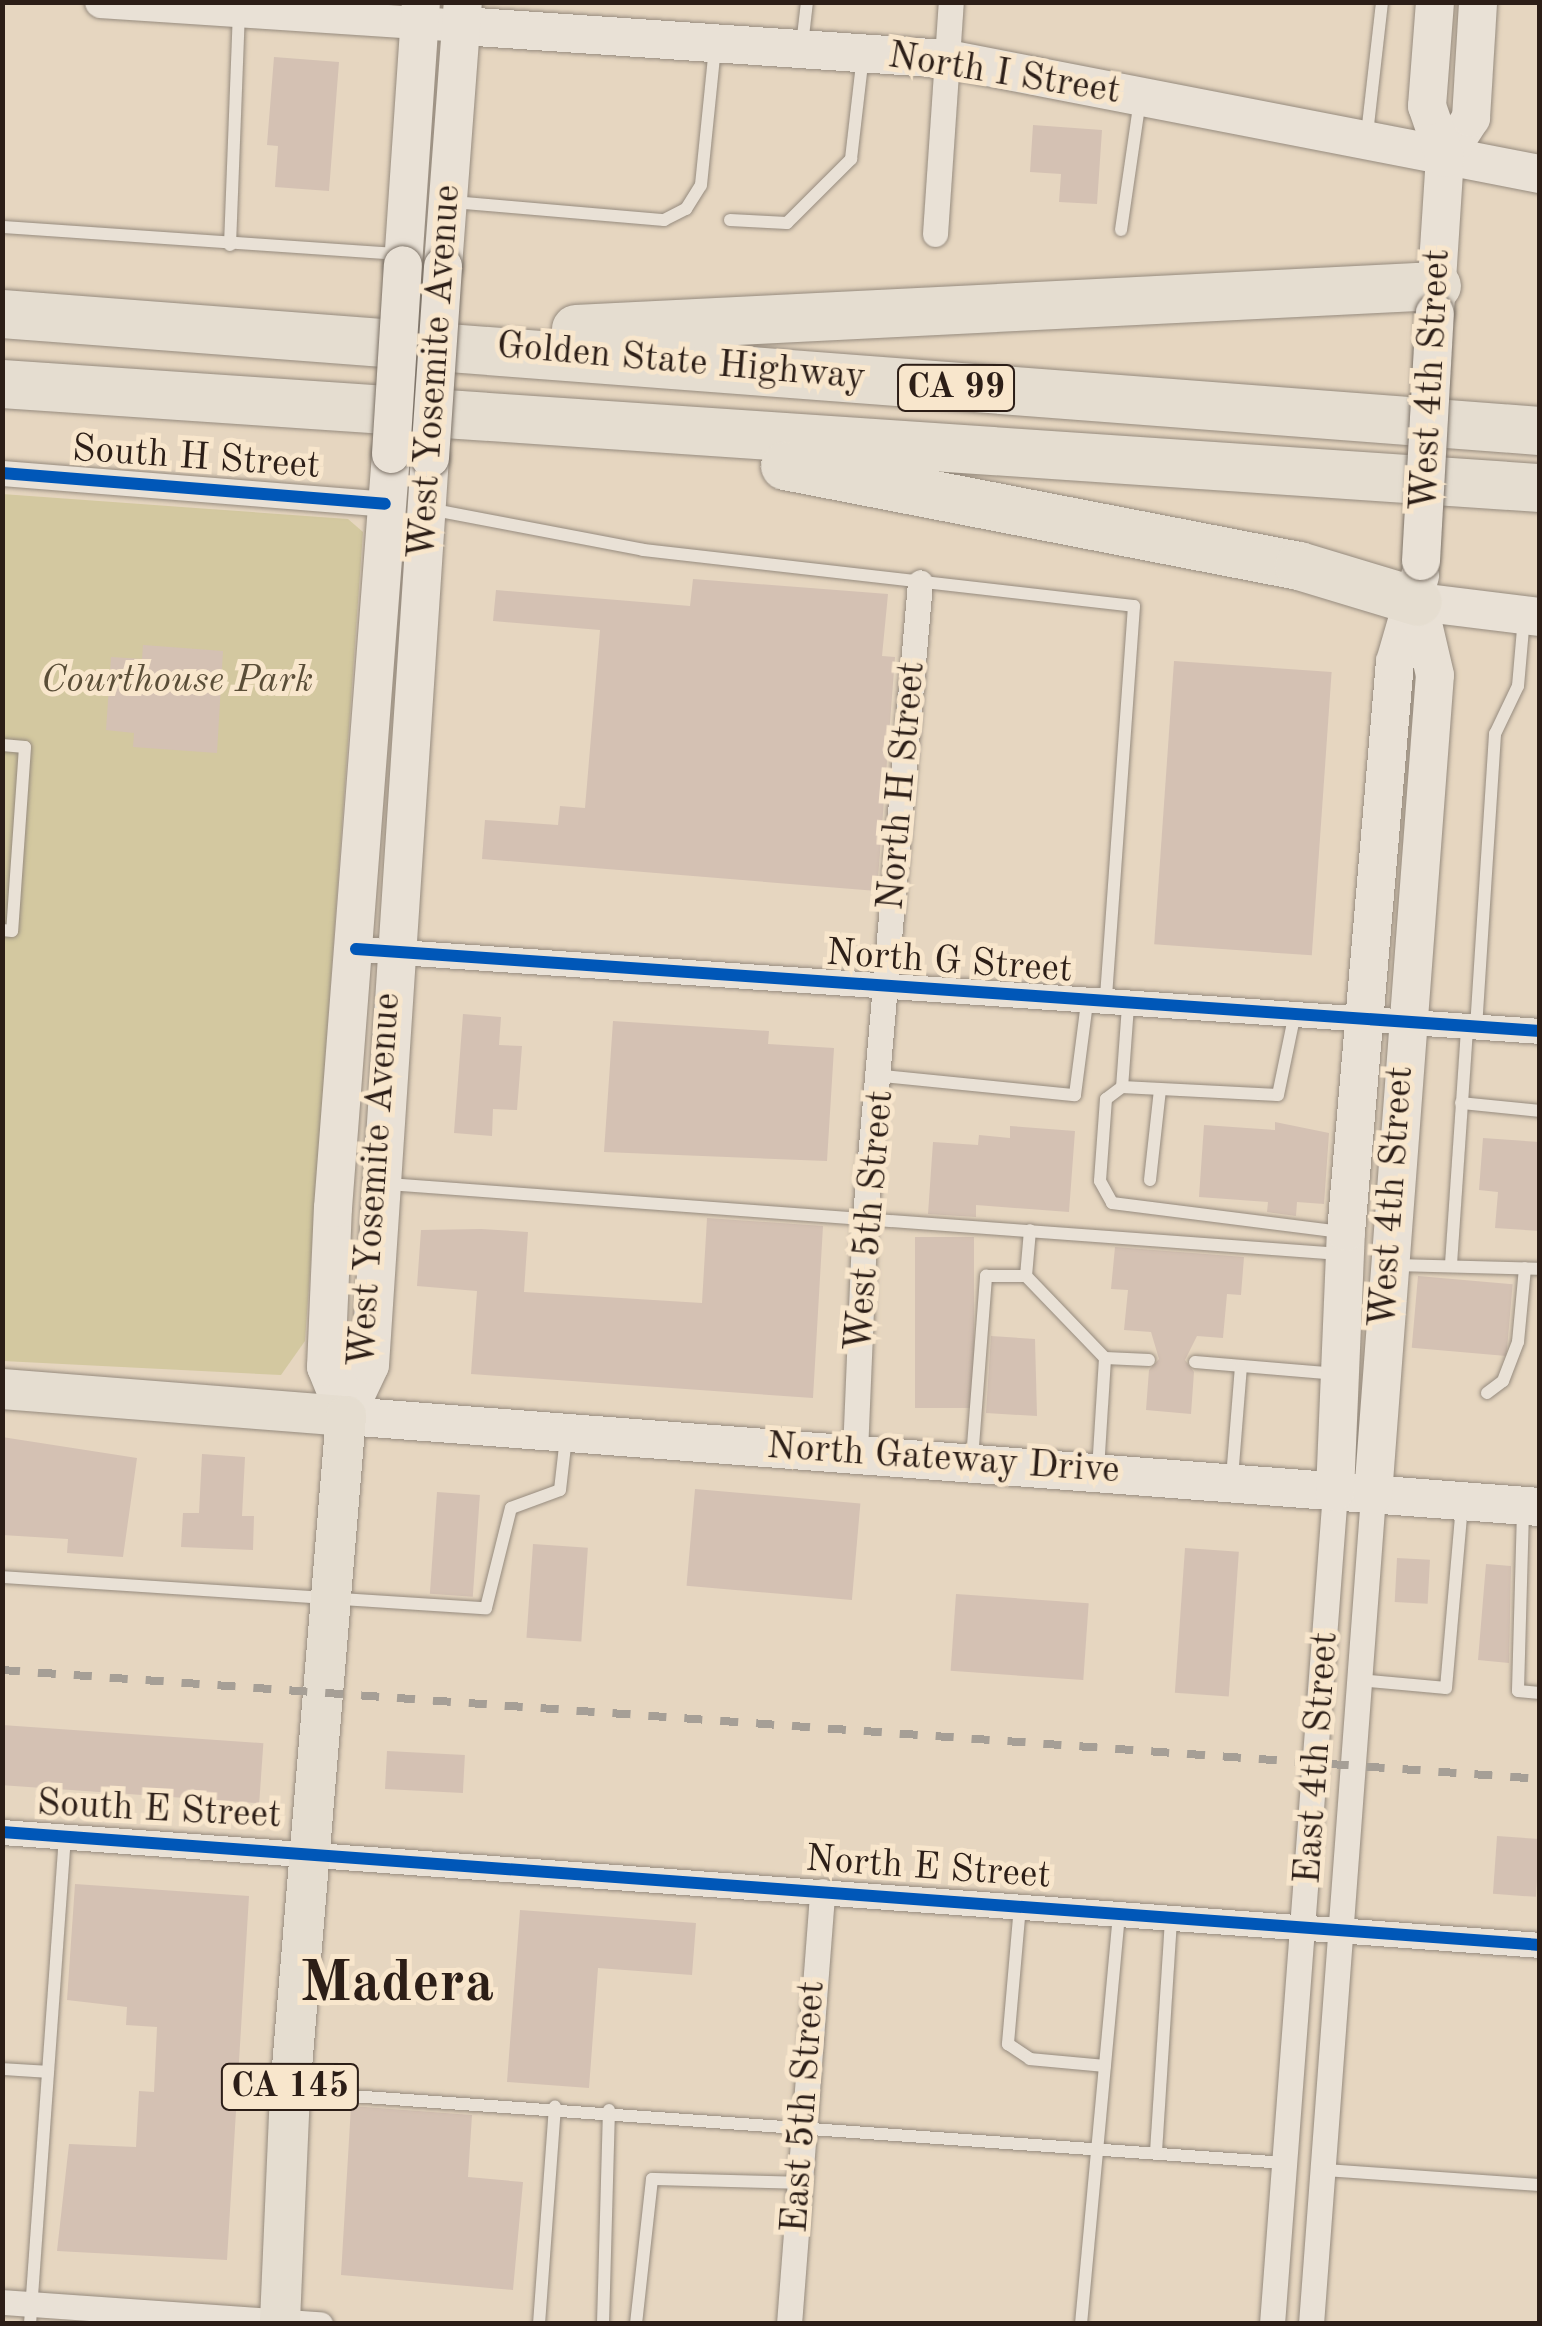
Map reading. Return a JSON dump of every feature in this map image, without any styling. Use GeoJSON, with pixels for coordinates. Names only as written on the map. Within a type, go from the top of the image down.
{"type":"FeatureCollection","features":[{"type":"Feature","properties":{"kind":"highway"},"geometry":{"type":"LineString","coordinates":[[372,336],[1436,299]]}},
{"type":"Feature","properties":{"kind":"highway","name":"Golden State Highway"},"geometry":{"type":"LineString","coordinates":[[2,314],[372,336],[1224,412],[1540,431]]}},
{"type":"Feature","properties":{"kind":"highway","name":"Golden State Highway"},"geometry":{"type":"LineString","coordinates":[[2,384],[590,428],[1540,488]]}},
{"type":"Feature","properties":{"kind":"highway"},"geometry":{"type":"LineString","coordinates":[[590,428],[1299,566],[1420,581]]}},
{"type":"Feature","properties":{"kind":"main road","name":"West 4th Street"},"geometry":{"type":"LineString","coordinates":[[1373,1495],[1388,1264],[1386,1023],[1395,662],[1420,581],[1444,158],[1426,106],[1435,2]]}},
{"type":"Feature","properties":{"kind":"main road","name":"West 4th Street"},"geometry":{"type":"LineString","coordinates":[[1444,158],[1470,118],[1478,2]]}},
{"type":"Feature","properties":{"kind":"main road","name":"West Yosemite Avenue"},"geometry":{"type":"LineString","coordinates":[[346,1416],[326,1367],[420,13]]}},
{"type":"Feature","properties":{"kind":"main road","name":"North I Street"},"geometry":{"type":"LineString","coordinates":[[463,14],[715,43],[947,60],[1540,174]]}},
{"type":"Feature","properties":{"kind":"main road","name":"West Yosemite Avenue"},"geometry":{"type":"LineString","coordinates":[[346,1416],[370,1365],[394,952],[463,14]]}},
{"type":"Feature","properties":{"kind":"main road"},"geometry":{"type":"LineString","coordinates":[[385,504],[426,508]]}},
{"type":"Feature","properties":{"kind":"main road"},"geometry":{"type":"LineString","coordinates":[[1420,581],[1532,616]]}},
{"type":"Feature","properties":{"kind":"main road","name":"West 4th Street"},"geometry":{"type":"LineString","coordinates":[[1334,1492],[1345,1243],[1386,1023]]}},
{"type":"Feature","properties":{"kind":"main road"},"geometry":{"type":"LineString","coordinates":[[2,1389],[346,1416]]}},
{"type":"Feature","properties":{"kind":"main road","name":"North Gateway Drive"},"geometry":{"type":"LineString","coordinates":[[346,1416],[855,1452],[1532,1507]]}},
{"type":"Feature","properties":{"kind":"main road","name":"CA 145"},"geometry":{"type":"LineString","coordinates":[[294,2322],[290,2092],[346,1416]]}},
{"type":"Feature","properties":{"kind":"street"},"geometry":{"type":"LineString","coordinates":[[102,2],[239,13],[463,14]]}},
{"type":"Feature","properties":{"kind":"street"},"geometry":{"type":"LineString","coordinates":[[935,234],[951,2]]}},
{"type":"Feature","properties":{"kind":"street","name":"South H Street"},"geometry":{"type":"LineString","coordinates":[[2,474],[385,504]]}},
{"type":"Feature","properties":{"kind":"street","name":"North H Street"},"geometry":{"type":"LineString","coordinates":[[888,990],[920,582]]}},
{"type":"Feature","properties":{"kind":"street","name":"North G Street"},"geometry":{"type":"LineString","coordinates":[[356,949],[888,990],[1540,1031]]}},
{"type":"Feature","properties":{"kind":"street","name":"West 5th Street"},"geometry":{"type":"LineString","coordinates":[[855,1452],[865,1215],[888,990]]}},
{"type":"Feature","properties":{"kind":"street","name":"East 4th Street"},"geometry":{"type":"LineString","coordinates":[[1272,2324],[1305,1928],[1334,1492]]}},
{"type":"Feature","properties":{"kind":"street","name":"East 4th Street"},"geometry":{"type":"LineString","coordinates":[[1310,2324],[1373,1495]]}},
{"type":"Feature","properties":{"kind":"street","name":"South E Street"},"geometry":{"type":"LineString","coordinates":[[2,1832],[311,1850]]}},
{"type":"Feature","properties":{"kind":"street","name":"North E Street"},"geometry":{"type":"LineString","coordinates":[[311,1850],[1540,1945]]}},
{"type":"Feature","properties":{"kind":"street","name":"East 5th Street"},"geometry":{"type":"LineString","coordinates":[[789,2324],[822,1891]]}},
{"type":"Feature","properties":{"kind":"street"},"geometry":{"type":"LineString","coordinates":[[2,2302],[31,2314],[294,2322]]}},
{"type":"Feature","properties":{"kind":"lane"},"geometry":{"type":"LineString","coordinates":[[802,50],[807,2]]}},
{"type":"Feature","properties":{"kind":"lane"},"geometry":{"type":"LineString","coordinates":[[1366,141],[1382,2]]}},
{"type":"Feature","properties":{"kind":"lane"},"geometry":{"type":"LineString","coordinates":[[230,245],[239,13]]}},
{"type":"Feature","properties":{"kind":"lane"},"geometry":{"type":"LineString","coordinates":[[448,201],[664,220],[686,209],[702,186],[715,43]]}},
{"type":"Feature","properties":{"kind":"lane"},"geometry":{"type":"LineString","coordinates":[[730,220],[787,223],[851,159],[863,54]]}},
{"type":"Feature","properties":{"kind":"lane"},"geometry":{"type":"LineString","coordinates":[[1122,230],[1141,97]]}},
{"type":"Feature","properties":{"kind":"lane"},"geometry":{"type":"LineString","coordinates":[[2,227],[403,259]]}},
{"type":"Feature","properties":{"kind":"lane"},"geometry":{"type":"LineString","coordinates":[[426,508],[456,521],[624,547],[1134,606],[1107,1004],[1122,1087]]}},
{"type":"Feature","properties":{"kind":"lane"},"geometry":{"type":"LineString","coordinates":[[1451,1264],[1461,1103],[1471,1028],[1495,734],[1518,686],[1532,616]]}},
{"type":"Feature","properties":{"kind":"lane"},"geometry":{"type":"LineString","coordinates":[[2,746],[25,748],[12,931],[2,930]]}},
{"type":"Feature","properties":{"kind":"lane"},"geometry":{"type":"LineString","coordinates":[[882,1076],[1075,1095],[1107,1004]]}},
{"type":"Feature","properties":{"kind":"lane"},"geometry":{"type":"LineString","coordinates":[[1294,1018],[1278,1095],[1122,1087],[1106,1099],[1100,1181],[1112,1203],[1345,1243]]}},
{"type":"Feature","properties":{"kind":"lane"},"geometry":{"type":"LineString","coordinates":[[1150,1180],[1160,1090]]}},
{"type":"Feature","properties":{"kind":"lane"},"geometry":{"type":"LineString","coordinates":[[1461,1103],[1540,1111]]}},
{"type":"Feature","properties":{"kind":"lane"},"geometry":{"type":"LineString","coordinates":[[380,1183],[865,1215],[1030,1230],[1345,1243]]}},
{"type":"Feature","properties":{"kind":"lane"},"geometry":{"type":"LineString","coordinates":[[1026,1276],[1030,1230]]}},
{"type":"Feature","properties":{"kind":"lane"},"geometry":{"type":"LineString","coordinates":[[1388,1264],[1540,1269]]}},
{"type":"Feature","properties":{"kind":"lane"},"geometry":{"type":"LineString","coordinates":[[1487,1393],[1504,1381],[1518,1342],[1524,1268]]}},
{"type":"Feature","properties":{"kind":"lane"},"geometry":{"type":"LineString","coordinates":[[972,1462],[986,1276],[1026,1276],[1105,1358],[1149,1360]]}},
{"type":"Feature","properties":{"kind":"lane"},"geometry":{"type":"LineString","coordinates":[[1098,1472],[1105,1358]]}},
{"type":"Feature","properties":{"kind":"lane"},"geometry":{"type":"LineString","coordinates":[[1195,1362],[1339,1374]]}},
{"type":"Feature","properties":{"kind":"lane"},"geometry":{"type":"LineString","coordinates":[[1232,1484],[1241,1366]]}},
{"type":"Feature","properties":{"kind":"lane"},"geometry":{"type":"LineString","coordinates":[[2,1577],[486,1608],[511,1508],[560,1490],[566,1434]]}},
{"type":"Feature","properties":{"kind":"lane"},"geometry":{"type":"LineString","coordinates":[[1359,1680],[1446,1688],[1462,1501]]}},
{"type":"Feature","properties":{"kind":"lane"},"geometry":{"type":"LineString","coordinates":[[1532,1507],[1518,1691],[1540,1692]]}},
{"type":"Feature","properties":{"kind":"lane"},"geometry":{"type":"LineString","coordinates":[[31,2314],[66,1837]]}},
{"type":"Feature","properties":{"kind":"lane"},"geometry":{"type":"LineString","coordinates":[[1020,1906],[1008,2044],[1030,2060],[1105,2066]]}},
{"type":"Feature","properties":{"kind":"lane"},"geometry":{"type":"LineString","coordinates":[[1081,2324],[1119,1914]]}},
{"type":"Feature","properties":{"kind":"lane"},"geometry":{"type":"LineString","coordinates":[[1156,2152],[1171,1918]]}},
{"type":"Feature","properties":{"kind":"lane"},"geometry":{"type":"LineString","coordinates":[[2,2069],[48,2072]]}},
{"type":"Feature","properties":{"kind":"lane"},"geometry":{"type":"LineString","coordinates":[[290,2092],[803,2122],[1285,2163]]}},
{"type":"Feature","properties":{"kind":"lane"},"geometry":{"type":"LineString","coordinates":[[539,2324],[555,2108]]}},
{"type":"Feature","properties":{"kind":"lane"},"geometry":{"type":"LineString","coordinates":[[603,2324],[609,2110]]}},
{"type":"Feature","properties":{"kind":"lane"},"geometry":{"type":"LineString","coordinates":[[1324,2170],[1540,2185]]}},
{"type":"Feature","properties":{"kind":"lane"},"geometry":{"type":"LineString","coordinates":[[636,2324],[652,2179],[800,2183]]}},
{"type":"Feature","properties":{"kind":"green space","name":"Courthouse Park"},"geometry":{"type":"Polygon","coordinates":[[[2,494],[348,519],[363,532],[305,1341],[281,1375],[3,1361],[2,494]]]}},
{"type":"Feature","properties":{"kind":"building"},"geometry":{"type":"Polygon","coordinates":[[[274,57],[339,62],[329,191],[275,187],[278,146],[267,145],[274,57]]]}},
{"type":"Feature","properties":{"kind":"building"},"geometry":{"type":"Polygon","coordinates":[[[1033,125],[1102,130],[1097,204],[1059,202],[1061,174],[1030,172],[1033,125]]]}},
{"type":"Feature","properties":{"kind":"building"},"geometry":{"type":"Polygon","coordinates":[[[693,579],[888,594],[882,656],[895,657],[877,891],[482,859],[485,820],[558,825],[560,806],[585,808],[600,630],[493,621],[496,590],[690,606],[693,579]]]}},
{"type":"Feature","properties":{"kind":"building"},"geometry":{"type":"Polygon","coordinates":[[[143,645],[223,651],[217,753],[133,747],[134,733],[106,730],[111,657],[142,659],[143,645]]]}},
{"type":"Feature","properties":{"kind":"building"},"geometry":{"type":"Polygon","coordinates":[[[1174,661],[1332,672],[1312,955],[1154,944],[1174,661]]]}},
{"type":"Feature","properties":{"kind":"building"},"geometry":{"type":"Polygon","coordinates":[[[463,1014],[501,1017],[499,1045],[522,1046],[517,1110],[493,1109],[492,1136],[454,1133],[463,1014]]]}},
{"type":"Feature","properties":{"kind":"building"},"geometry":{"type":"Polygon","coordinates":[[[613,1021],[769,1031],[768,1044],[834,1048],[827,1161],[604,1152],[613,1021]]]}},
{"type":"Feature","properties":{"kind":"building"},"geometry":{"type":"Polygon","coordinates":[[[1275,1122],[1329,1133],[1324,1204],[1297,1202],[1296,1216],[1267,1212],[1268,1202],[1199,1197],[1204,1125],[1275,1130],[1275,1122]]]}},
{"type":"Feature","properties":{"kind":"building"},"geometry":{"type":"Polygon","coordinates":[[[1010,1126],[1075,1131],[1069,1212],[976,1205],[976,1217],[928,1214],[933,1142],[978,1145],[979,1135],[1010,1138],[1010,1126]]]}},
{"type":"Feature","properties":{"kind":"building"},"geometry":{"type":"Polygon","coordinates":[[[1483,1138],[1540,1142],[1540,1231],[1495,1228],[1498,1192],[1479,1190],[1483,1138]]]}},
{"type":"Feature","properties":{"kind":"building"},"geometry":{"type":"Polygon","coordinates":[[[707,1218],[823,1226],[813,1398],[471,1374],[477,1291],[417,1286],[421,1230],[481,1229],[528,1232],[524,1292],[702,1303],[707,1218]]]}},
{"type":"Feature","properties":{"kind":"building"},"geometry":{"type":"Polygon","coordinates":[[[915,1237],[974,1237],[974,1408],[915,1408],[915,1237]]]}},
{"type":"Feature","properties":{"kind":"building"},"geometry":{"type":"Polygon","coordinates":[[[1115,1247],[1244,1257],[1241,1295],[1227,1294],[1223,1338],[1197,1336],[1185,1360],[1194,1372],[1191,1414],[1146,1410],[1149,1370],[1159,1359],[1151,1332],[1124,1330],[1128,1290],[1111,1289],[1115,1247]]]}},
{"type":"Feature","properties":{"kind":"building"},"geometry":{"type":"Polygon","coordinates":[[[1418,1276],[1513,1284],[1506,1356],[1412,1348],[1418,1276]]]}},
{"type":"Feature","properties":{"kind":"building"},"geometry":{"type":"Polygon","coordinates":[[[991,1336],[1035,1339],[1037,1416],[986,1413],[991,1336]]]}},
{"type":"Feature","properties":{"kind":"building"},"geometry":{"type":"Polygon","coordinates":[[[2,1437],[137,1458],[123,1557],[67,1553],[68,1539],[2,1535],[2,1437]]]}},
{"type":"Feature","properties":{"kind":"building"},"geometry":{"type":"Polygon","coordinates":[[[202,1454],[245,1457],[242,1516],[254,1516],[253,1550],[181,1547],[183,1513],[199,1513],[202,1454]]]}},
{"type":"Feature","properties":{"kind":"building"},"geometry":{"type":"Polygon","coordinates":[[[695,1489],[860,1503],[852,1600],[687,1586],[695,1489]]]}},
{"type":"Feature","properties":{"kind":"building"},"geometry":{"type":"Polygon","coordinates":[[[437,1492],[480,1495],[473,1597],[430,1594],[437,1492]]]}},
{"type":"Feature","properties":{"kind":"building"},"geometry":{"type":"Polygon","coordinates":[[[533,1544],[588,1548],[581,1642],[526,1638],[533,1544]]]}},
{"type":"Feature","properties":{"kind":"building"},"geometry":{"type":"Polygon","coordinates":[[[1185,1548],[1239,1552],[1229,1696],[1175,1693],[1185,1548]]]}},
{"type":"Feature","properties":{"kind":"building"},"geometry":{"type":"Polygon","coordinates":[[[1397,1558],[1430,1560],[1428,1604],[1395,1602],[1397,1558]]]}},
{"type":"Feature","properties":{"kind":"building"},"geometry":{"type":"Polygon","coordinates":[[[1486,1564],[1511,1566],[1509,1663],[1478,1660],[1486,1564]]]}},
{"type":"Feature","properties":{"kind":"building"},"geometry":{"type":"Polygon","coordinates":[[[956,1594],[1089,1603],[1083,1680],[951,1671],[956,1594]]]}},
{"type":"Feature","properties":{"kind":"building"},"geometry":{"type":"Polygon","coordinates":[[[2,1725],[263,1743],[259,1803],[2,1785],[2,1725]]]}},
{"type":"Feature","properties":{"kind":"building"},"geometry":{"type":"Polygon","coordinates":[[[387,1751],[465,1755],[463,1793],[385,1789],[387,1751]]]}},
{"type":"Feature","properties":{"kind":"building"},"geometry":{"type":"Polygon","coordinates":[[[1497,1836],[1540,1839],[1536,1897],[1493,1894],[1497,1836]]]}},
{"type":"Feature","properties":{"kind":"building"},"geometry":{"type":"Polygon","coordinates":[[[75,1884],[249,1896],[227,2260],[57,2251],[69,2144],[136,2147],[139,2091],[154,2092],[157,2027],[126,2025],[127,2007],[67,2000],[75,1884]]]}},
{"type":"Feature","properties":{"kind":"building"},"geometry":{"type":"Polygon","coordinates":[[[520,1910],[696,1923],[692,1975],[598,1968],[589,2088],[507,2082],[520,1910]]]}},
{"type":"Feature","properties":{"kind":"building"},"geometry":{"type":"Polygon","coordinates":[[[351,2106],[472,2115],[468,2177],[523,2182],[513,2290],[341,2275],[351,2106]]]}},
{"type":"Feature","properties":{"kind":"railway"},"geometry":{"type":"LineString","coordinates":[[2,1670],[1540,1779]]}},
{"type":"Feature","properties":{"kind":"cycle path"},"geometry":{"type":"LineString","coordinates":[[2,473],[385,504]]}},
{"type":"Feature","properties":{"kind":"cycle path"},"geometry":{"type":"LineString","coordinates":[[356,949],[1540,1031]]}},
{"type":"Feature","properties":{"kind":"cycle path"},"geometry":{"type":"LineString","coordinates":[[2,1832],[1540,1945]]}},
{"type":"Feature","properties":{"kind":"district","name":"Madera"},"geometry":{"type":"Point","coordinates":[397,1985]}}]}
